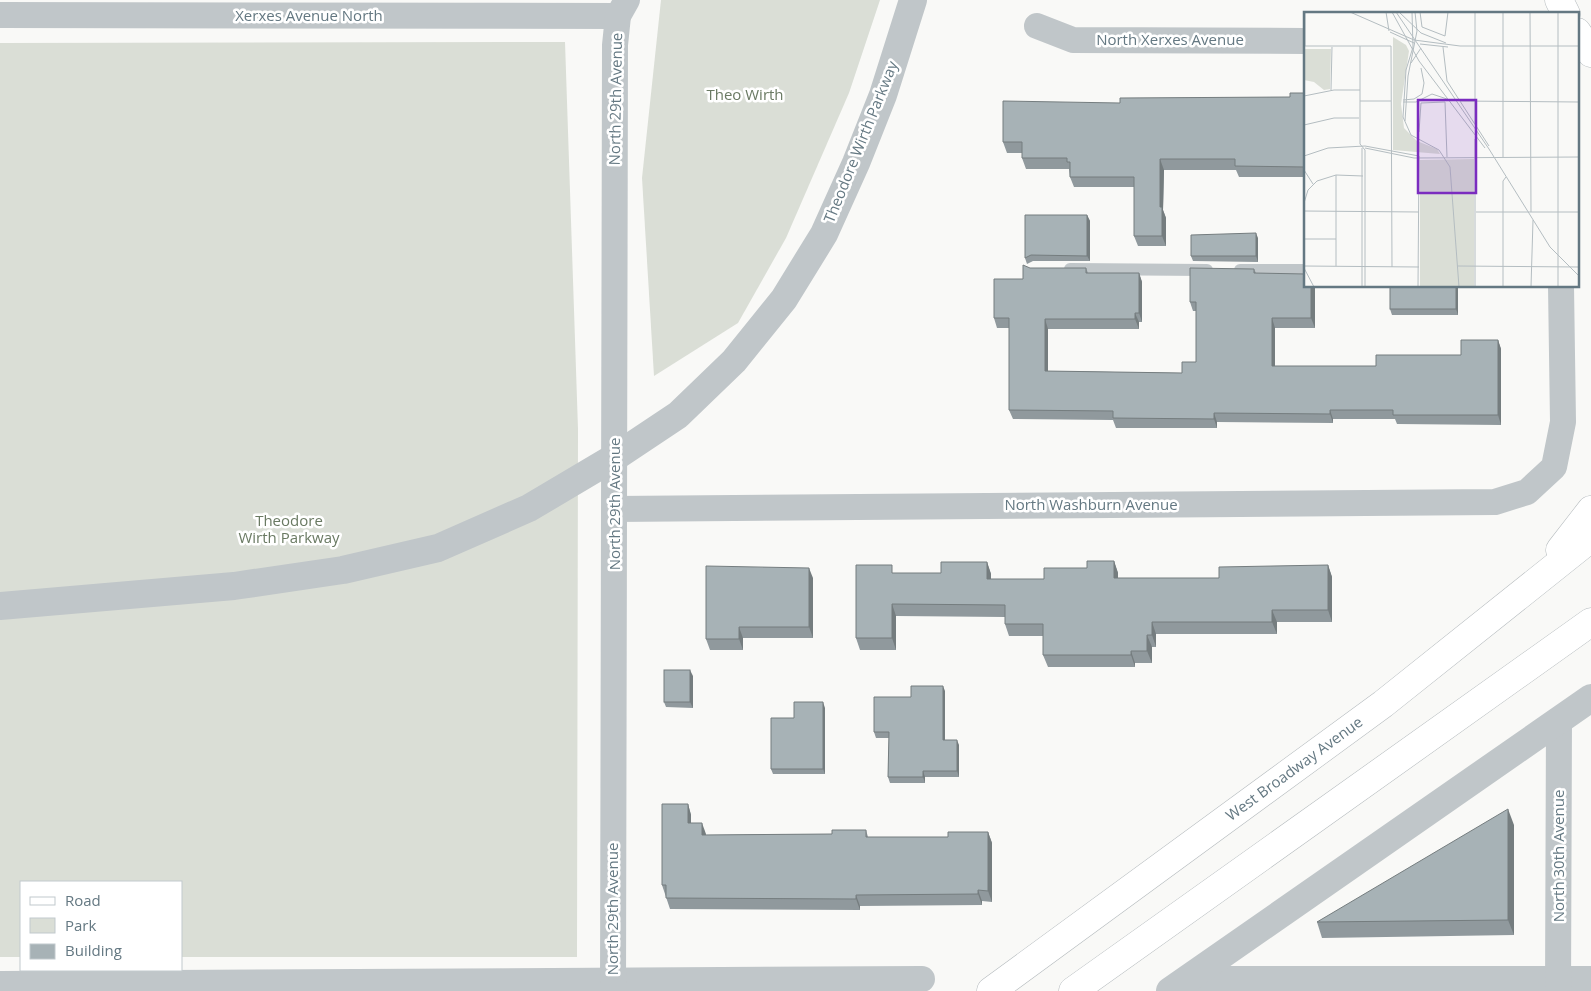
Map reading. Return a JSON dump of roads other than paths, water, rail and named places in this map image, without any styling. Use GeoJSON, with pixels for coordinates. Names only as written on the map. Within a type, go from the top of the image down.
{"type":"FeatureCollection","features":[{"type":"Feature","properties":{"kind":"main road"},"geometry":{"type":"LineString","coordinates":[[1558,0],[1565,12]]}},
{"type":"Feature","properties":{"kind":"main road"},"geometry":{"type":"LineString","coordinates":[[1578,34],[1591,53]]}},
{"type":"Feature","properties":{"kind":"main road"},"geometry":{"type":"LineString","coordinates":[[1531,587],[1591,510]]}},
{"type":"Feature","properties":{"kind":"main road","name":"West Broadway Avenue"},"geometry":{"type":"LineString","coordinates":[[992,991],[1382,704],[1591,538]]}},
{"type":"Feature","properties":{"kind":"main road"},"geometry":{"type":"LineString","coordinates":[[1073,991],[1591,622]]}},
{"type":"Feature","properties":{"kind":"street","name":"Theodore Wirth Parkway"},"geometry":{"type":"LineString","coordinates":[[0,606],[234,586],[342,570],[438,548],[529,508],[615,457],[678,415],[734,361],[784,299],[824,234],[856,163],[883,95],[913,0]]}},
{"type":"Feature","properties":{"kind":"street","name":"North 29th Avenue"},"geometry":{"type":"LineString","coordinates":[[613,986],[615,44],[617,5]]}},
{"type":"Feature","properties":{"kind":"street","name":"Xerxes Avenue North"},"geometry":{"type":"LineString","coordinates":[[0,15],[617,5]]}},
{"type":"Feature","properties":{"kind":"street","name":"North Xerxes Avenue"},"geometry":{"type":"LineString","coordinates":[[1037,26],[1073,40],[1304,41]]}},
{"type":"Feature","properties":{"kind":"street","name":"North Washburn Avenue"},"geometry":{"type":"LineString","coordinates":[[615,509],[1495,502],[1527,492],[1554,466],[1563,422],[1561,288]]}},
{"type":"Feature","properties":{"kind":"street"},"geometry":{"type":"LineString","coordinates":[[1179,985],[1591,698]]}},
{"type":"Feature","properties":{"kind":"street","name":"North 30th Avenue"},"geometry":{"type":"LineString","coordinates":[[1558,985],[1559,720]]}},
{"type":"Feature","properties":{"kind":"street"},"geometry":{"type":"LineString","coordinates":[[0,984],[613,986],[922,979]]}},
{"type":"Feature","properties":{"kind":"street"},"geometry":{"type":"LineString","coordinates":[[1179,985],[1558,985],[1591,979]]}},
{"type":"Feature","properties":{"kind":"lane"},"geometry":{"type":"LineString","coordinates":[[1052,269],[1304,270]]}},
{"type":"Feature","properties":{"kind":"park label","name":"Theo Wirth"},"geometry":{"type":"Point","coordinates":[745,95]}}]}
